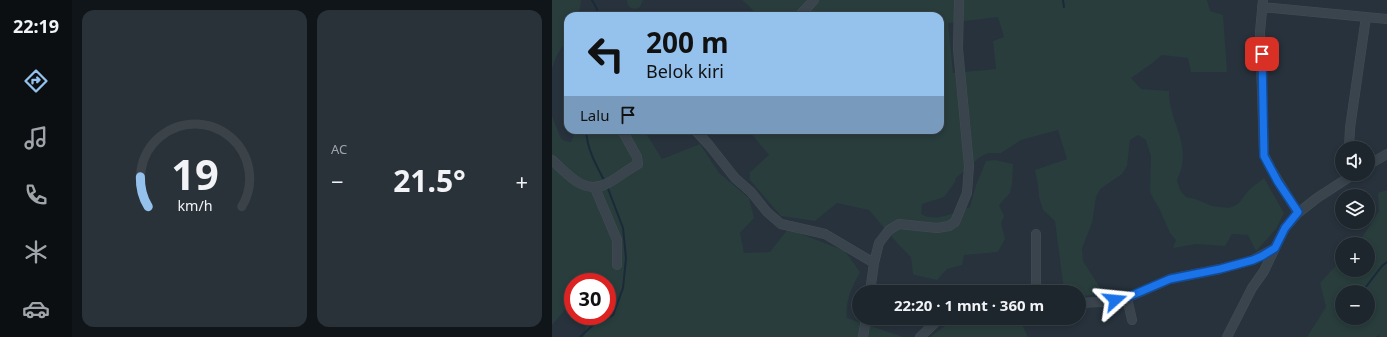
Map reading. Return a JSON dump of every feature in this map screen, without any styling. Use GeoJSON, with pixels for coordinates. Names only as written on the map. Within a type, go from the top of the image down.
{"type":"FeatureCollection","features":[{"type":"Feature","properties":{"kind":"street"},"geometry":{"type":"LineString","coordinates":[[803,12],[814,0]]}},
{"type":"Feature","properties":{"kind":"street"},"geometry":{"type":"LineString","coordinates":[[871,285],[879,243],[888,230],[899,224],[938,228],[949,226],[955,222],[967,193],[969,166],[958,49],[959,0]]}},
{"type":"Feature","properties":{"kind":"street"},"geometry":{"type":"LineString","coordinates":[[1298,212],[1278,182],[1264,156],[1260,32],[1263,4],[1387,19]]}},
{"type":"Feature","properties":{"kind":"street"},"geometry":{"type":"LineString","coordinates":[[1349,141],[1366,17]]}},
{"type":"Feature","properties":{"kind":"street"},"geometry":{"type":"LineString","coordinates":[[552,160],[577,183],[588,187],[602,186],[638,164],[637,157],[624,134]]}},
{"type":"Feature","properties":{"kind":"street"},"geometry":{"type":"LineString","coordinates":[[699,134],[709,144],[735,178],[751,192],[767,212],[781,224],[825,234],[874,263]]}},
{"type":"Feature","properties":{"kind":"street"},"geometry":{"type":"LineString","coordinates":[[1375,161],[1387,154]]}},
{"type":"Feature","properties":{"kind":"street"},"geometry":{"type":"LineString","coordinates":[[1227,337],[1252,288],[1264,271],[1285,228],[1298,212],[1343,181]]}},
{"type":"Feature","properties":{"kind":"street"},"geometry":{"type":"LineString","coordinates":[[602,186],[617,240],[617,265]]}},
{"type":"Feature","properties":{"kind":"street"},"geometry":{"type":"LineString","coordinates":[[1036,234],[1036,285]]}},
{"type":"Feature","properties":{"kind":"street"},"geometry":{"type":"LineString","coordinates":[[1086,303],[1127,298],[1170,279],[1220,269],[1253,260],[1275,248]]}},
{"type":"Feature","properties":{"kind":"street"},"geometry":{"type":"LineString","coordinates":[[1253,260],[1264,271]]}},
{"type":"Feature","properties":{"kind":"street"},"geometry":{"type":"LineString","coordinates":[[1127,298],[1132,320]]}},
{"type":"Feature","properties":{"kind":"street"},"geometry":{"type":"LineString","coordinates":[[863,337],[865,325]]}},
{"type":"Feature","properties":{"kind":"street"},"geometry":{"type":"LineString","coordinates":[[920,337],[933,325]]}},
{"type":"Feature","properties":{"kind":"green space"},"geometry":{"type":"Polygon","coordinates":[[[552,0],[581,0],[578,12],[564,12],[564,44],[556,57],[552,69],[552,0]]]}},
{"type":"Feature","properties":{"kind":"green space"},"geometry":{"type":"Polygon","coordinates":[[[627,0],[643,0],[640,7],[636,9],[631,8],[628,5],[627,0]]]}},
{"type":"Feature","properties":{"kind":"green space"},"geometry":{"type":"Polygon","coordinates":[[[742,0],[1207,0],[1210,11],[1223,15],[1227,72],[1191,72],[1188,58],[1162,55],[1131,78],[1141,89],[1169,91],[1170,103],[1182,145],[1183,156],[1182,167],[1177,180],[1180,190],[1186,197],[1212,206],[1229,208],[1238,204],[1249,190],[1264,178],[1284,213],[1276,229],[1256,251],[1248,235],[1232,234],[1225,246],[1196,244],[1173,248],[1176,240],[1170,233],[1150,192],[1151,156],[1146,140],[1138,135],[1130,140],[1127,166],[1122,174],[1100,189],[1096,197],[1092,223],[1082,248],[1083,261],[1104,294],[1086,295],[1086,285],[1063,285],[1055,221],[1043,210],[1039,197],[1035,170],[1067,159],[1058,130],[1021,140],[1001,153],[988,153],[980,157],[956,178],[955,182],[944,197],[922,204],[921,214],[933,217],[946,216],[970,207],[976,185],[986,161],[995,160],[1013,164],[1010,193],[999,205],[1004,216],[1001,223],[1005,239],[998,252],[964,255],[962,265],[947,269],[937,280],[913,274],[911,257],[869,210],[837,203],[815,221],[781,216],[750,180],[750,172],[769,155],[752,134],[944,134],[944,12],[754,12],[742,0]],[[998,17],[948,23],[953,73],[996,69],[993,41],[1004,37],[998,17]]]}},
{"type":"Feature","properties":{"kind":"green space"},"geometry":{"type":"Polygon","coordinates":[[[552,116],[561,139],[565,141],[571,142],[574,134],[646,134],[662,159],[700,144],[719,173],[749,198],[754,218],[740,233],[744,253],[770,252],[788,229],[845,251],[860,272],[854,285],[852,285],[847,306],[847,318],[852,320],[852,325],[868,325],[903,337],[584,337],[587,325],[616,325],[616,273],[564,273],[563,312],[552,325],[552,116]]]}},
{"type":"Feature","properties":{"kind":"green space"},"geometry":{"type":"Polygon","coordinates":[[[1387,190],[1387,337],[1380,337],[1379,335],[1376,337],[1307,337],[1326,307],[1320,283],[1335,267],[1335,277],[1375,277],[1375,237],[1362,237],[1367,229],[1375,229],[1375,217],[1379,211],[1378,193],[1387,190]]]}},
{"type":"Feature","properties":{"kind":"green space"},"geometry":{"type":"Polygon","coordinates":[[[946,325],[1022,325],[1028,337],[930,337],[946,325]]]}},
{"type":"Feature","properties":{"kind":"waterway"},"geometry":{"type":"LineString","coordinates":[[592,0],[597,12]]}},
{"type":"Feature","properties":{"kind":"waterway"},"geometry":{"type":"LineString","coordinates":[[1063,0],[1064,7]]}},
{"type":"Feature","properties":{"kind":"waterway"},"geometry":{"type":"LineString","coordinates":[[587,134],[590,150],[605,182]]}},
{"type":"Feature","properties":{"kind":"waterway"},"geometry":{"type":"LineString","coordinates":[[580,337],[594,324],[613,315],[623,288],[626,258],[623,228],[607,186]]}},
{"type":"Feature","properties":{"kind":"waterway"},"geometry":{"type":"LineString","coordinates":[[1367,285],[1382,266],[1387,262]]}},
{"type":"Feature","properties":{"kind":"route"},"geometry":{"type":"LineString","coordinates":[[1115,300],[1128,297],[1170,279],[1220,269],[1262,256],[1275,248],[1285,228],[1298,212],[1278,182],[1264,156],[1262,54]]}}]}
